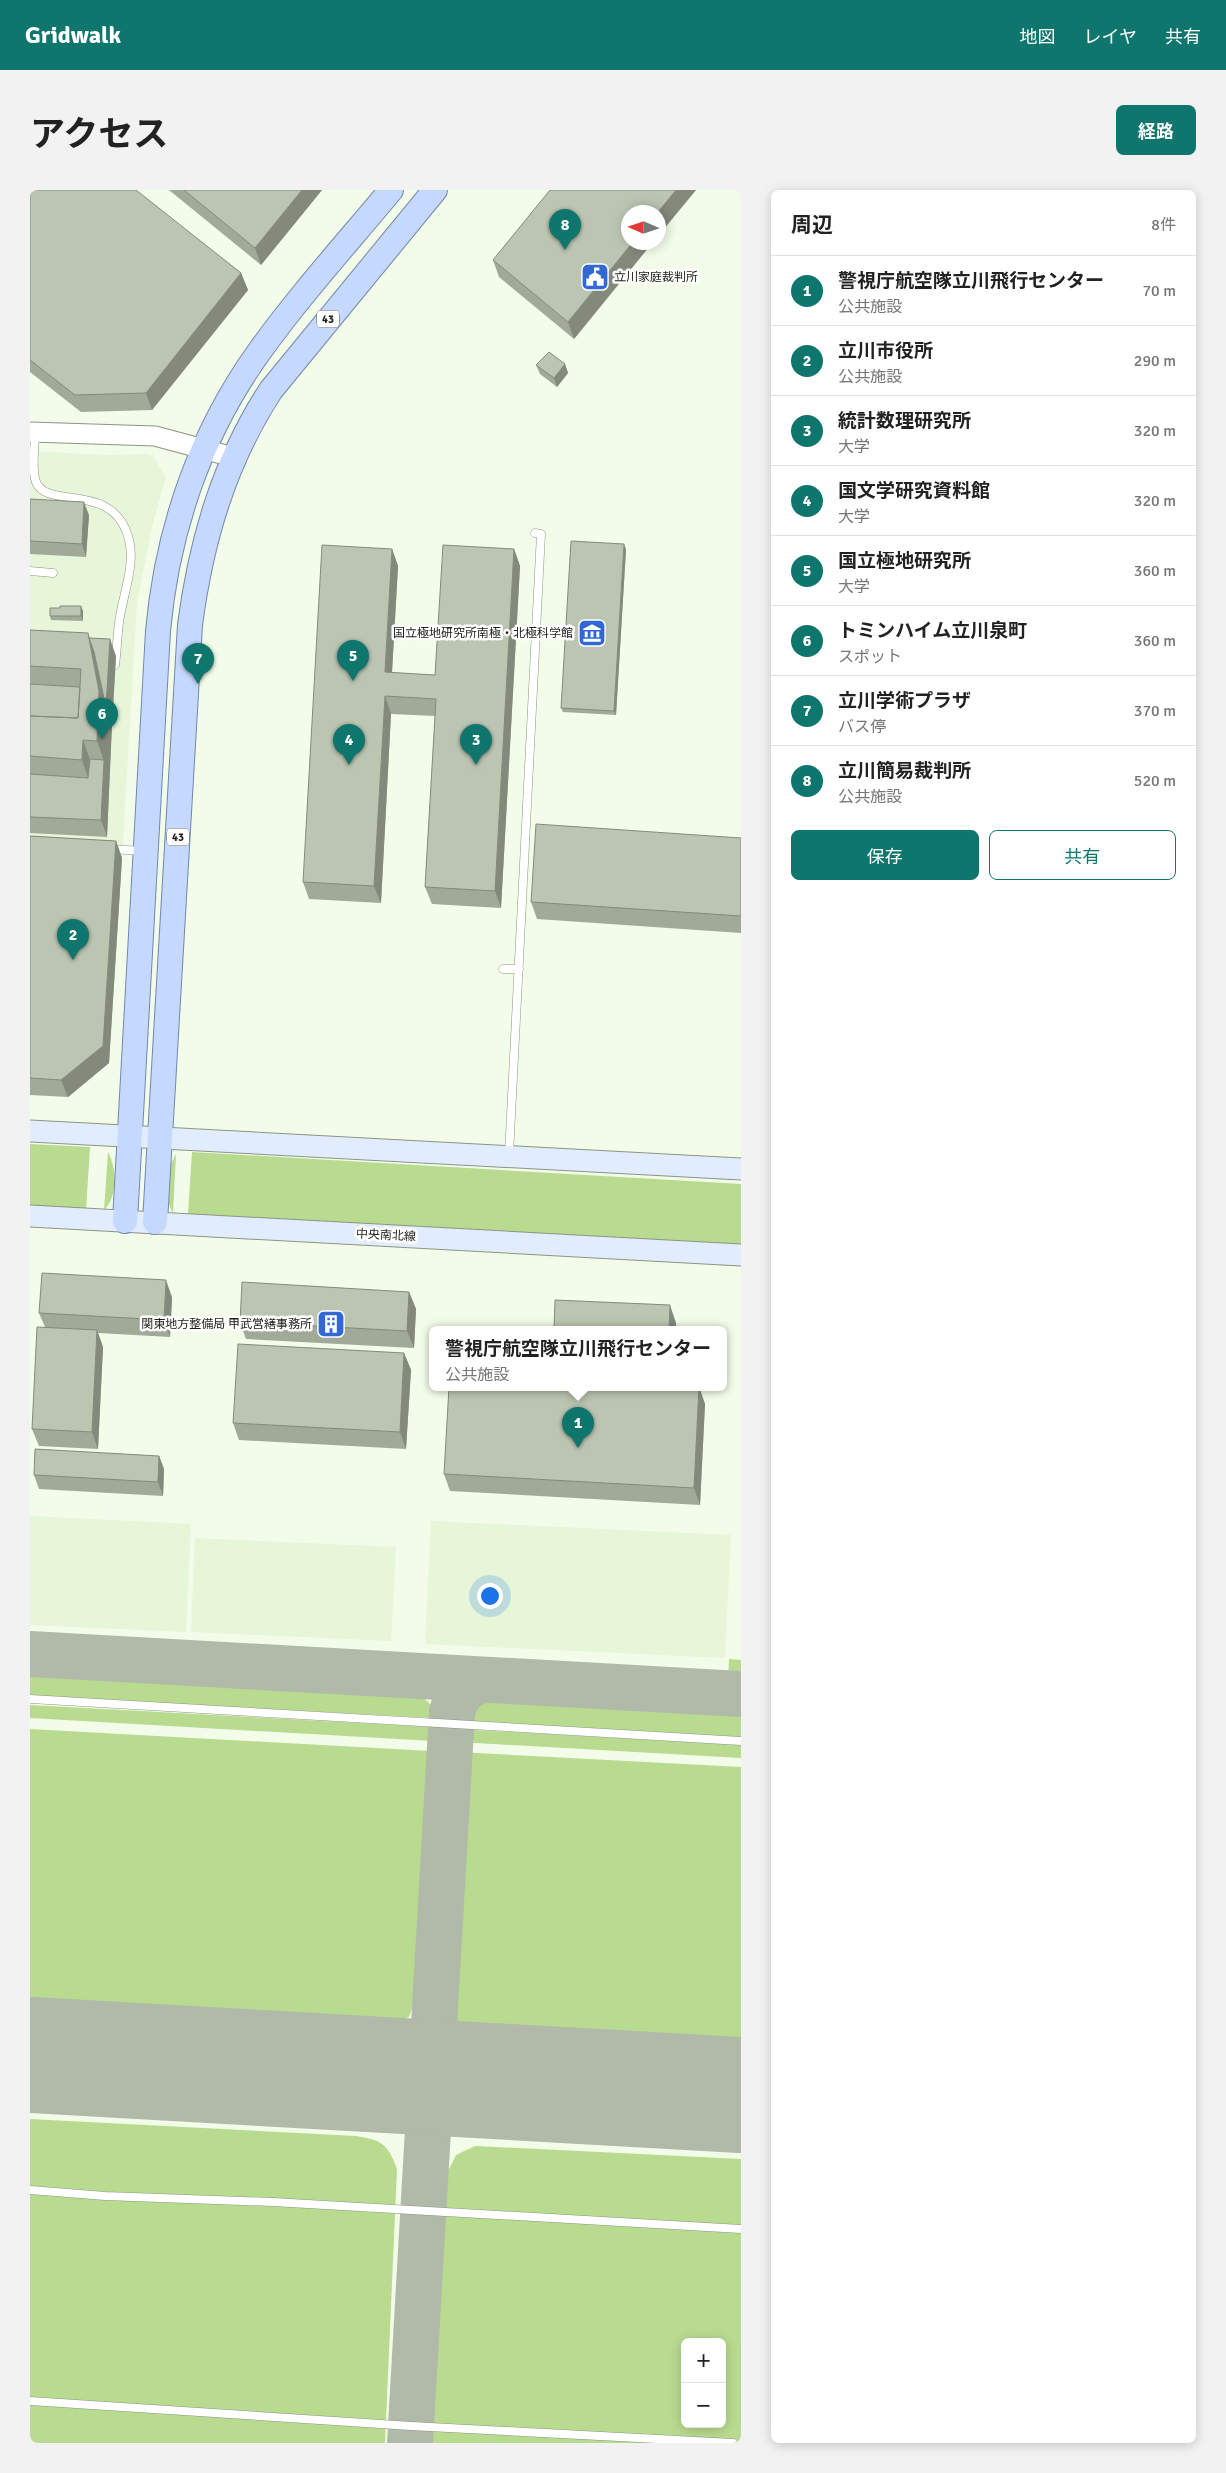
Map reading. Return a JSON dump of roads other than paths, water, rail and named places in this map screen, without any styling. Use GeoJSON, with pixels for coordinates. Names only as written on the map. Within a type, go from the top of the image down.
{"type":"FeatureCollection","features":[{"type":"Feature","properties":{"kind":"main road"},"geometry":{"type":"LineString","coordinates":[[125,1221],[161,601],[174,534],[203,449],[227,402],[259,352],[391,190]]}},
{"type":"Feature","properties":{"kind":"main road","name":"43"},"geometry":{"type":"LineString","coordinates":[[155,1222],[190,625],[200,559],[213,513],[233,457],[249,423],[281,377],[435,190]]}},
{"type":"Feature","properties":{"kind":"main road"},"geometry":{"type":"LineString","coordinates":[[30,1131],[741,1169]]}},
{"type":"Feature","properties":{"kind":"main road","name":"中央南北線"},"geometry":{"type":"LineString","coordinates":[[30,1216],[741,1256]]}},
{"type":"Feature","properties":{"kind":"street"},"geometry":{"type":"LineString","coordinates":[[33,432],[155,436],[233,457]]}},
{"type":"Feature","properties":{"kind":"lane"},"geometry":{"type":"LineString","coordinates":[[33,432],[34,472],[36,482],[41,490],[50,495],[90,499],[102,504],[123,525],[128,537],[130,554],[119,623],[114,673]]}},
{"type":"Feature","properties":{"kind":"lane"},"geometry":{"type":"LineString","coordinates":[[509,1156],[542,534],[535,533]]}},
{"type":"Feature","properties":{"kind":"lane"},"geometry":{"type":"LineString","coordinates":[[30,572],[53,573]]}},
{"type":"Feature","properties":{"kind":"lane"},"geometry":{"type":"LineString","coordinates":[[97,848],[146,851]]}},
{"type":"Feature","properties":{"kind":"lane"},"geometry":{"type":"LineString","coordinates":[[503,969],[519,969]]}},
{"type":"Feature","properties":{"kind":"lane"},"geometry":{"type":"LineString","coordinates":[[30,1699],[741,1741]]}},
{"type":"Feature","properties":{"kind":"lane"},"geometry":{"type":"LineString","coordinates":[[30,2190],[105,2196],[273,2202],[741,2229]]}},
{"type":"Feature","properties":{"kind":"lane"},"geometry":{"type":"LineString","coordinates":[[30,2401],[412,2426],[734,2443]]}},
{"type":"Feature","properties":{"kind":"place","name":"立川簡易裁判所"},"geometry":{"type":"Point","coordinates":[565,250]}},
{"type":"Feature","properties":{"kind":"place","name":"立川家庭裁判所"},"geometry":{"type":"Point","coordinates":[595,277]}},
{"type":"Feature","properties":{"kind":"place","name":"国立極地研究所南極・北極科学館"},"geometry":{"type":"Point","coordinates":[592,633]}},
{"type":"Feature","properties":{"kind":"place","name":"国立極地研究所"},"geometry":{"type":"Point","coordinates":[353,681]}},
{"type":"Feature","properties":{"kind":"place","name":"立川学術プラザ"},"geometry":{"type":"Point","coordinates":[198,684]}},
{"type":"Feature","properties":{"kind":"place","name":"トミンハイム立川泉町"},"geometry":{"type":"Point","coordinates":[102,739]}},
{"type":"Feature","properties":{"kind":"place","name":"国文学研究資料館"},"geometry":{"type":"Point","coordinates":[349,765]}},
{"type":"Feature","properties":{"kind":"place","name":"統計数理研究所"},"geometry":{"type":"Point","coordinates":[476,765]}},
{"type":"Feature","properties":{"kind":"place","name":"立川市役所"},"geometry":{"type":"Point","coordinates":[73,960]}},
{"type":"Feature","properties":{"kind":"place","name":"関東地方整備局 甲武営繕事務所"},"geometry":{"type":"Point","coordinates":[331,1324]}},
{"type":"Feature","properties":{"kind":"place","name":"警視庁航空隊立川飛行センター"},"geometry":{"type":"Point","coordinates":[578,1448]}}]}
